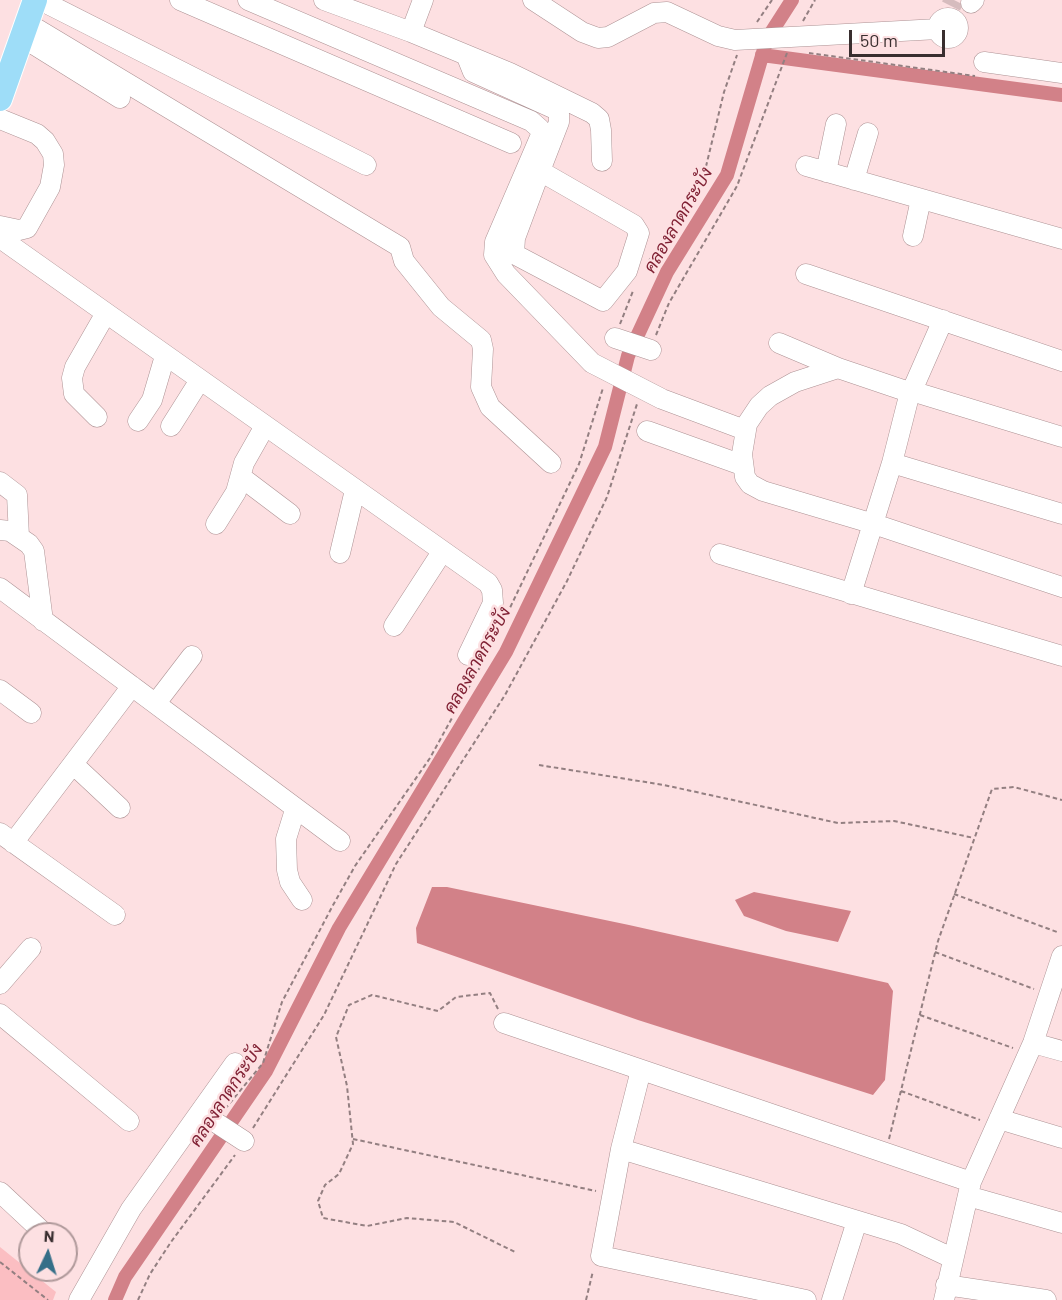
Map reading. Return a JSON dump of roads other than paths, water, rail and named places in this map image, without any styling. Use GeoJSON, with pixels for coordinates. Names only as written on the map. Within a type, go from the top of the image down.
{"type":"FeatureCollection","features":[{"type":"Feature","properties":{"kind":"main road"},"geometry":{"type":"LineString","coordinates":[[0,99],[37,0]]}},
{"type":"Feature","properties":{"kind":"street"},"geometry":{"type":"LineString","coordinates":[[37,0],[366,165]]}},
{"type":"Feature","properties":{"kind":"street"},"geometry":{"type":"LineString","coordinates":[[180,0],[511,143]]}},
{"type":"Feature","properties":{"kind":"street"},"geometry":{"type":"LineString","coordinates":[[248,0],[531,121],[540,129],[537,144],[495,242],[494,255],[506,274],[592,363],[662,399],[746,429]]}},
{"type":"Feature","properties":{"kind":"street"},"geometry":{"type":"LineString","coordinates":[[324,0],[411,32],[510,73],[592,113],[599,119],[602,130],[602,161]]}},
{"type":"Feature","properties":{"kind":"street"},"geometry":{"type":"LineString","coordinates":[[411,32],[423,0]]}},
{"type":"Feature","properties":{"kind":"street"},"geometry":{"type":"LineString","coordinates":[[533,0],[582,32],[598,38],[608,38],[654,13],[667,12],[718,36],[735,40],[803,36],[957,13]]}},
{"type":"Feature","properties":{"kind":"street"},"geometry":{"type":"LineString","coordinates":[[24,30],[120,98]]}},
{"type":"Feature","properties":{"kind":"street"},"geometry":{"type":"LineString","coordinates":[[24,30],[400,247],[404,261],[441,307],[481,340],[483,349],[481,387],[490,407],[551,463]]}},
{"type":"Feature","properties":{"kind":"street"},"geometry":{"type":"LineString","coordinates":[[467,57],[473,72],[557,110],[559,122],[540,171],[515,238],[514,254],[603,301],[627,272],[639,233],[634,225],[540,171]]}},
{"type":"Feature","properties":{"kind":"street"},"geometry":{"type":"LineString","coordinates":[[984,69],[1062,73]]}},
{"type":"Feature","properties":{"kind":"street"},"geometry":{"type":"LineString","coordinates":[[0,119],[37,134],[45,141],[53,154],[54,165],[50,187],[27,228],[19,230],[0,226]]}},
{"type":"Feature","properties":{"kind":"street"},"geometry":{"type":"LineString","coordinates":[[826,172],[836,124]]}},
{"type":"Feature","properties":{"kind":"street"},"geometry":{"type":"LineString","coordinates":[[854,180],[868,133]]}},
{"type":"Feature","properties":{"kind":"street"},"geometry":{"type":"LineString","coordinates":[[806,166],[1062,239]]}},
{"type":"Feature","properties":{"kind":"street"},"geometry":{"type":"LineString","coordinates":[[913,236],[921,199]]}},
{"type":"Feature","properties":{"kind":"street"},"geometry":{"type":"LineString","coordinates":[[0,238],[488,583],[492,590],[492,603],[468,655]]}},
{"type":"Feature","properties":{"kind":"street"},"geometry":{"type":"LineString","coordinates":[[806,274],[1062,361]]}},
{"type":"Feature","properties":{"kind":"street"},"geometry":{"type":"LineString","coordinates":[[97,417],[74,394],[72,378],[106,313]]}},
{"type":"Feature","properties":{"kind":"street"},"geometry":{"type":"LineString","coordinates":[[851,594],[874,524],[911,392],[943,320]]}},
{"type":"Feature","properties":{"kind":"street"},"geometry":{"type":"LineString","coordinates":[[617,339],[650,349]]}},
{"type":"Feature","properties":{"kind":"street"},"geometry":{"type":"LineString","coordinates":[[778,343],[838,368],[1062,437]]}},
{"type":"Feature","properties":{"kind":"street"},"geometry":{"type":"LineString","coordinates":[[138,422],[152,400],[165,356]]}},
{"type":"Feature","properties":{"kind":"street"},"geometry":{"type":"LineString","coordinates":[[838,368],[795,382],[770,396],[759,406],[746,429],[742,465],[747,481],[763,491],[874,524],[1062,586]]}},
{"type":"Feature","properties":{"kind":"street"},"geometry":{"type":"LineString","coordinates":[[171,426],[200,380]]}},
{"type":"Feature","properties":{"kind":"street"},"geometry":{"type":"LineString","coordinates":[[216,524],[231,502],[244,463],[265,426]]}},
{"type":"Feature","properties":{"kind":"street"},"geometry":{"type":"LineString","coordinates":[[647,431],[742,465]]}},
{"type":"Feature","properties":{"kind":"street"},"geometry":{"type":"LineString","coordinates":[[892,463],[1062,514]]}},
{"type":"Feature","properties":{"kind":"street"},"geometry":{"type":"LineString","coordinates":[[240,477],[290,514]]}},
{"type":"Feature","properties":{"kind":"street"},"geometry":{"type":"LineString","coordinates":[[0,482],[17,495],[19,537]]}},
{"type":"Feature","properties":{"kind":"street"},"geometry":{"type":"LineString","coordinates":[[340,553],[355,490]]}},
{"type":"Feature","properties":{"kind":"street"},"geometry":{"type":"LineString","coordinates":[[0,530],[10,531],[29,544],[37,558],[44,621]]}},
{"type":"Feature","properties":{"kind":"street"},"geometry":{"type":"LineString","coordinates":[[394,626],[442,552]]}},
{"type":"Feature","properties":{"kind":"street"},"geometry":{"type":"LineString","coordinates":[[720,554],[1062,656]]}},
{"type":"Feature","properties":{"kind":"street"},"geometry":{"type":"LineString","coordinates":[[0,588],[156,703],[295,810],[340,841]]}},
{"type":"Feature","properties":{"kind":"street"},"geometry":{"type":"LineString","coordinates":[[156,703],[192,656]]}},
{"type":"Feature","properties":{"kind":"street"},"geometry":{"type":"LineString","coordinates":[[115,915],[7,838],[73,764],[132,686]]}},
{"type":"Feature","properties":{"kind":"street"},"geometry":{"type":"LineString","coordinates":[[0,690],[31,713]]}},
{"type":"Feature","properties":{"kind":"street"},"geometry":{"type":"LineString","coordinates":[[73,764],[120,808]]}},
{"type":"Feature","properties":{"kind":"street"},"geometry":{"type":"LineString","coordinates":[[295,810],[286,840],[287,870],[290,882],[302,900]]}},
{"type":"Feature","properties":{"kind":"street"},"geometry":{"type":"LineString","coordinates":[[0,984],[31,948]]}},
{"type":"Feature","properties":{"kind":"street"},"geometry":{"type":"LineString","coordinates":[[1046,1300],[945,1293],[989,1119],[1026,1046],[1060,966]]}},
{"type":"Feature","properties":{"kind":"street"},"geometry":{"type":"LineString","coordinates":[[0,1014],[129,1121]]}},
{"type":"Feature","properties":{"kind":"street"},"geometry":{"type":"LineString","coordinates":[[504,1023],[885,1153],[970,1189],[1062,1223]]}},
{"type":"Feature","properties":{"kind":"street"},"geometry":{"type":"LineString","coordinates":[[1026,1046],[1062,1051]]}},
{"type":"Feature","properties":{"kind":"street"},"geometry":{"type":"LineString","coordinates":[[79,1300],[131,1209],[235,1063]]}},
{"type":"Feature","properties":{"kind":"street"},"geometry":{"type":"LineString","coordinates":[[641,1070],[621,1149],[601,1256],[806,1300]]}},
{"type":"Feature","properties":{"kind":"street"},"geometry":{"type":"LineString","coordinates":[[989,1119],[1062,1138]]}},
{"type":"Feature","properties":{"kind":"street"},"geometry":{"type":"LineString","coordinates":[[215,1122],[244,1142]]}},
{"type":"Feature","properties":{"kind":"street"},"geometry":{"type":"LineString","coordinates":[[621,1149],[901,1234],[952,1258]]}},
{"type":"Feature","properties":{"kind":"street"},"geometry":{"type":"LineString","coordinates":[[0,1192],[32,1222]]}},
{"type":"Feature","properties":{"kind":"street"},"geometry":{"type":"LineString","coordinates":[[832,1300],[857,1221]]}},
{"type":"Feature","properties":{"kind":"waterway","name":"คลองลาดกระบัง"},"geometry":{"type":"LineString","coordinates":[[115,1300],[125,1277],[266,1071],[339,928],[506,652],[605,447],[628,356],[667,272],[727,175],[767,39],[792,0]]}},
{"type":"Feature","properties":{"kind":"waterway"},"geometry":{"type":"LineString","coordinates":[[762,55],[1062,95]]}},
{"type":"Feature","properties":{"kind":"tunnel"},"geometry":{"type":"LineString","coordinates":[[951,6],[954,0]]}}]}
